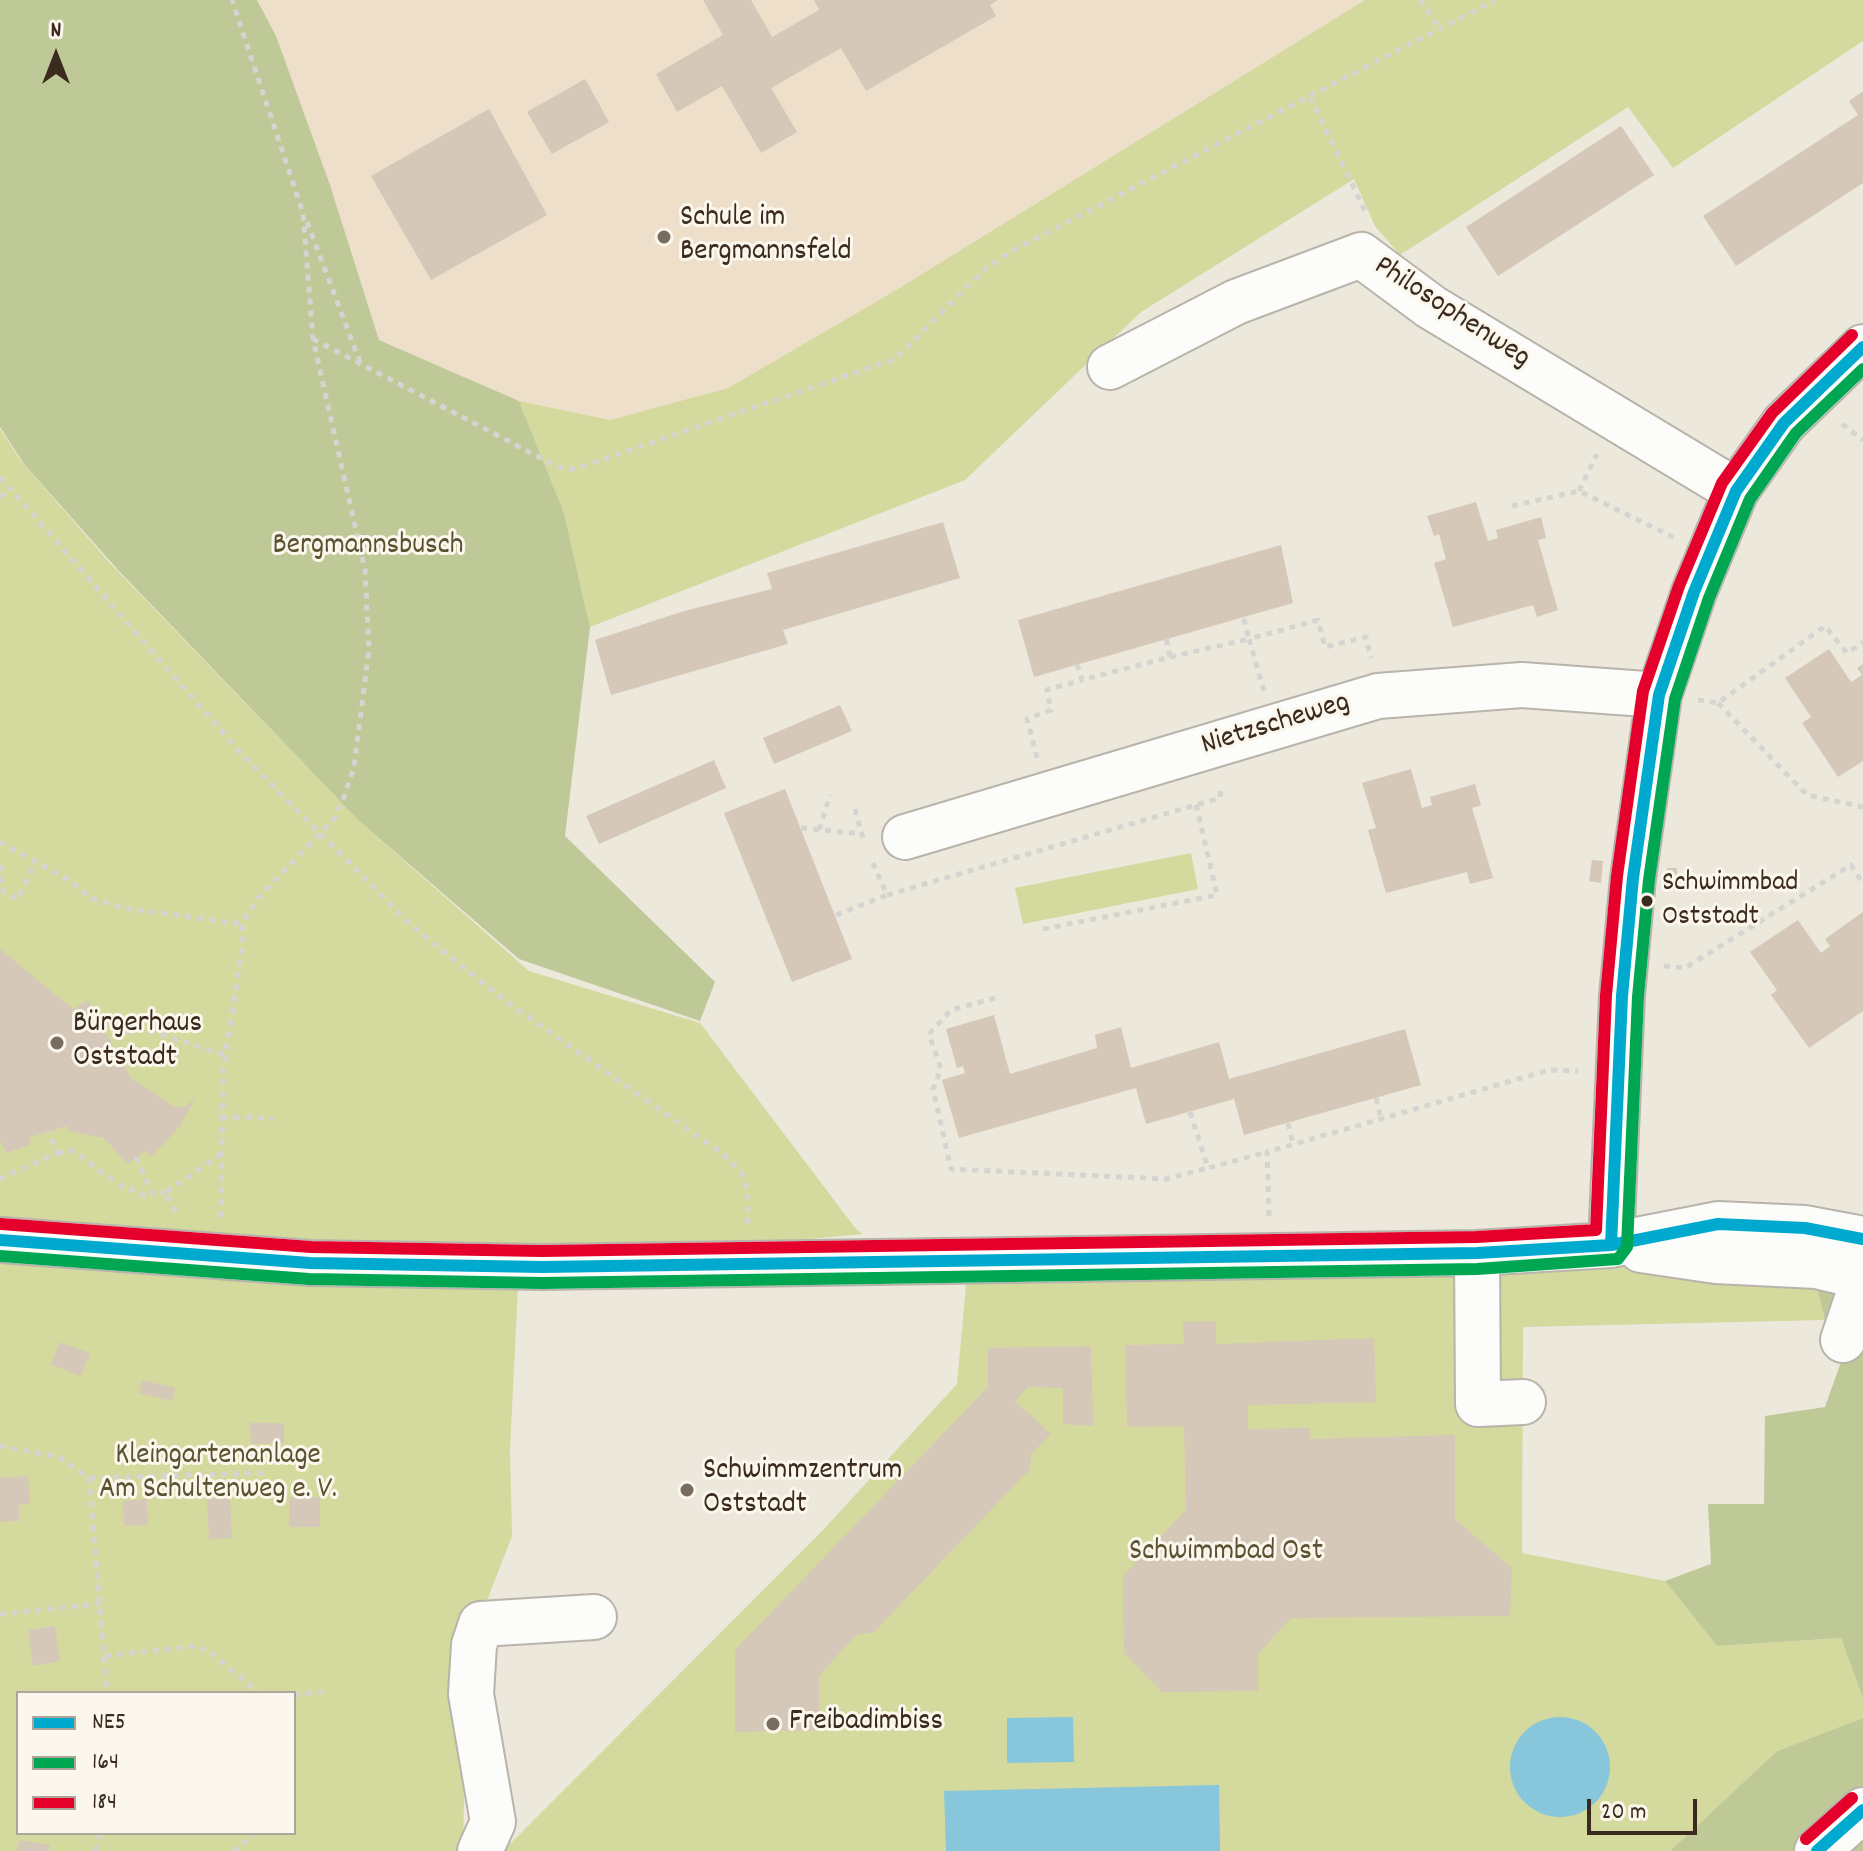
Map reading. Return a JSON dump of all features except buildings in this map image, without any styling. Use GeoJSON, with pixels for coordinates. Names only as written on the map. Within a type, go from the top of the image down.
{"type":"FeatureCollection","features":[{"type":"Feature","properties":{"kind":"street","name":"Philosophenweg"},"geometry":{"type":"LineString","coordinates":[[1110,367],[1236,302],[1361,255],[1431,307],[1736,491]]}},
{"type":"Feature","properties":{"kind":"street"},"geometry":{"type":"LineString","coordinates":[[1611,1245],[1626,963],[1659,695],[1708,555],[1736,491],[1784,423],[1863,347]]}},
{"type":"Feature","properties":{"kind":"street","name":"Nietzscheweg"},"geometry":{"type":"LineString","coordinates":[[881,847],[1378,696],[1522,685],[1659,695]]}},
{"type":"Feature","properties":{"kind":"street"},"geometry":{"type":"LineString","coordinates":[[0,1240],[355,1265],[750,1265],[1477,1253],[1611,1245],[1718,1224],[1805,1228],[1863,1239]]}},
{"type":"Feature","properties":{"kind":"street"},"geometry":{"type":"LineString","coordinates":[[1611,1245],[1716,1261],[1817,1266],[1863,1279],[1843,1340]]}},
{"type":"Feature","properties":{"kind":"street"},"geometry":{"type":"LineString","coordinates":[[1477,1253],[1478,1404],[1523,1402]]}},
{"type":"Feature","properties":{"kind":"street"},"geometry":{"type":"LineString","coordinates":[[480,1851],[493,1822],[471,1694],[474,1645],[481,1624],[594,1617]]}},
{"type":"Feature","properties":{"kind":"street"},"geometry":{"type":"LineString","coordinates":[[1817,1851],[1863,1810]]}},
{"type":"Feature","properties":{"kind":"path"},"geometry":{"type":"LineString","coordinates":[[232,0],[294,175],[303,213],[360,364]]}},
{"type":"Feature","properties":{"kind":"path"},"geometry":{"type":"LineString","coordinates":[[1420,0],[1440,29]]}},
{"type":"Feature","properties":{"kind":"path"},"geometry":{"type":"LineString","coordinates":[[313,339],[558,467],[575,469],[895,359],[985,269],[1015,249],[1495,0]]}},
{"type":"Feature","properties":{"kind":"path"},"geometry":{"type":"LineString","coordinates":[[1310,97],[1373,227],[1361,255]]}},
{"type":"Feature","properties":{"kind":"path"},"geometry":{"type":"LineString","coordinates":[[221,1234],[225,1055],[243,943],[242,924],[258,898],[334,819],[354,767],[369,624],[365,570],[313,339],[303,213]]}},
{"type":"Feature","properties":{"kind":"path"},"geometry":{"type":"LineString","coordinates":[[1579,491],[1598,452]]}},
{"type":"Feature","properties":{"kind":"path"},"geometry":{"type":"LineString","coordinates":[[0,477],[206,713],[319,835],[411,925],[504,1000],[741,1172],[747,1188],[750,1265]]}},
{"type":"Feature","properties":{"kind":"path"},"geometry":{"type":"LineString","coordinates":[[0,497],[9,489]]}},
{"type":"Feature","properties":{"kind":"path"},"geometry":{"type":"LineString","coordinates":[[1512,506],[1579,491],[1708,555]]}},
{"type":"Feature","properties":{"kind":"path"},"geometry":{"type":"LineString","coordinates":[[1243,616],[1274,727]]}},
{"type":"Feature","properties":{"kind":"path"},"geometry":{"type":"LineString","coordinates":[[1047,795],[1027,719],[1051,710],[1047,690],[1318,620],[1325,647],[1366,637]]}},
{"type":"Feature","properties":{"kind":"path"},"geometry":{"type":"LineString","coordinates":[[1718,703],[1825,626],[1847,653],[1863,642]]}},
{"type":"Feature","properties":{"kind":"path"},"geometry":{"type":"LineString","coordinates":[[1166,637],[1170,657]]}},
{"type":"Feature","properties":{"kind":"path"},"geometry":{"type":"LineString","coordinates":[[1077,664],[1082,680]]}},
{"type":"Feature","properties":{"kind":"path"},"geometry":{"type":"LineString","coordinates":[[1659,695],[1718,703],[1807,795],[1863,807]]}},
{"type":"Feature","properties":{"kind":"path"},"geometry":{"type":"LineString","coordinates":[[836,915],[887,895],[1220,798],[1224,742]]}},
{"type":"Feature","properties":{"kind":"path"},"geometry":{"type":"LineString","coordinates":[[819,830],[830,795]]}},
{"type":"Feature","properties":{"kind":"path"},"geometry":{"type":"LineString","coordinates":[[1043,929],[1217,895],[1196,804]]}},
{"type":"Feature","properties":{"kind":"path"},"geometry":{"type":"LineString","coordinates":[[855,809],[860,834],[881,847]]}},
{"type":"Feature","properties":{"kind":"path"},"geometry":{"type":"LineString","coordinates":[[801,828],[860,834],[881,847]]}},
{"type":"Feature","properties":{"kind":"path"},"geometry":{"type":"LineString","coordinates":[[0,842],[72,882],[90,898],[124,908],[217,918],[242,924]]}},
{"type":"Feature","properties":{"kind":"path"},"geometry":{"type":"LineString","coordinates":[[881,847],[887,895]]}},
{"type":"Feature","properties":{"kind":"path"},"geometry":{"type":"LineString","coordinates":[[0,865],[3,892],[18,899],[36,861]]}},
{"type":"Feature","properties":{"kind":"path"},"geometry":{"type":"LineString","coordinates":[[1626,963],[1685,968],[1851,865],[1863,884]]}},
{"type":"Feature","properties":{"kind":"path"},"geometry":{"type":"LineString","coordinates":[[995,998],[951,1010],[929,1034],[941,1069],[933,1089],[951,1169],[1166,1179],[1549,1070],[1618,1073]]}},
{"type":"Feature","properties":{"kind":"path"},"geometry":{"type":"LineString","coordinates":[[126,1032],[141,1028],[225,1055]]}},
{"type":"Feature","properties":{"kind":"path"},"geometry":{"type":"LineString","coordinates":[[1376,1098],[1381,1119]]}},
{"type":"Feature","properties":{"kind":"path"},"geometry":{"type":"LineString","coordinates":[[1190,1112],[1208,1168]]}},
{"type":"Feature","properties":{"kind":"path"},"geometry":{"type":"LineString","coordinates":[[222,1117],[273,1118]]}},
{"type":"Feature","properties":{"kind":"path"},"geometry":{"type":"LineString","coordinates":[[1288,1123],[1293,1144]]}},
{"type":"Feature","properties":{"kind":"path"},"geometry":{"type":"LineString","coordinates":[[49,1132],[57,1153]]}},
{"type":"Feature","properties":{"kind":"path"},"geometry":{"type":"LineString","coordinates":[[0,1179],[57,1153],[73,1151],[120,1185],[144,1195],[165,1193],[222,1154]]}},
{"type":"Feature","properties":{"kind":"path"},"geometry":{"type":"LineString","coordinates":[[1267,1152],[1270,1257]]}},
{"type":"Feature","properties":{"kind":"path"},"geometry":{"type":"LineString","coordinates":[[136,1157],[145,1171],[152,1193]]}},
{"type":"Feature","properties":{"kind":"path"},"geometry":{"type":"LineString","coordinates":[[165,1193],[172,1205]]}},
{"type":"Feature","properties":{"kind":"path"},"geometry":{"type":"LineString","coordinates":[[0,1446],[59,1457],[89,1478],[264,1473]]}},
{"type":"Feature","properties":{"kind":"path"},"geometry":{"type":"LineString","coordinates":[[89,1478],[107,1691]]}},
{"type":"Feature","properties":{"kind":"path"},"geometry":{"type":"LineString","coordinates":[[0,1614],[100,1604]]}},
{"type":"Feature","properties":{"kind":"path"},"geometry":{"type":"LineString","coordinates":[[105,1656],[195,1646],[210,1652],[257,1691]]}},
{"type":"Feature","properties":{"kind":"path"},"geometry":{"type":"LineString","coordinates":[[296,1695],[327,1691]]}},
{"type":"Feature","properties":{"kind":"path"},"geometry":{"type":"LineString","coordinates":[[233,1851],[253,1835]]}},
{"type":"Feature","properties":{"kind":"shaded area","name":"Schule im Bergmannsfeld"},"geometry":{"type":"Polygon","coordinates":[[[257,0],[1365,0],[898,289],[728,388],[610,420],[519,401],[379,340],[330,185],[276,36],[257,0]]]}},
{"type":"Feature","properties":{"kind":"green space","name":"Bergmannsbusch"},"geometry":{"type":"Polygon","coordinates":[[[0,0],[257,0],[276,36],[330,185],[379,340],[519,401],[564,513],[590,627],[565,836],[715,982],[700,1021],[519,959],[359,821],[118,570],[24,464],[0,427],[0,0]]]}},
{"type":"Feature","properties":{"kind":"green space"},"geometry":{"type":"Polygon","coordinates":[[[1365,0],[1863,0],[1863,41],[1673,168],[1628,107],[1400,255],[1375,226],[1354,179],[1141,312],[965,480],[590,627],[564,513],[519,401],[610,420],[728,388],[898,289],[1365,0]]]}},
{"type":"Feature","properties":{"kind":"green space","name":"Kleingartenanlage Am Schultenweg e. V."},"geometry":{"type":"Polygon","coordinates":[[[0,429],[21,461],[109,562],[359,821],[529,971],[700,1023],[856,1229],[863,1234],[519,1266],[510,1450],[512,1536],[467,1652],[463,1851],[0,1851],[0,429]]]}},
{"type":"Feature","properties":{"kind":"green space"},"geometry":{"type":"Polygon","coordinates":[[[1191,853],[1198,889],[1023,924],[1015,888],[1191,853]]]}},
{"type":"Feature","properties":{"kind":"green space","name":"Schwimmbad Ost"},"geometry":{"type":"Polygon","coordinates":[[[1270,1257],[1812,1267],[1825,1320],[1523,1327],[1522,1553],[1665,1581],[1717,1646],[1841,1638],[1863,1699],[1863,1718],[1777,1751],[1670,1851],[480,1851],[512,1842],[824,1529],[957,1384],[968,1264],[1270,1257]]]}},
{"type":"Feature","properties":{"kind":"green space"},"geometry":{"type":"Polygon","coordinates":[[[1812,1267],[1863,1278],[1863,1699],[1841,1638],[1717,1646],[1665,1581],[1711,1564],[1708,1504],[1764,1504],[1765,1416],[1825,1407],[1847,1345],[1825,1320],[1812,1267]]]}},
{"type":"Feature","properties":{"kind":"green space"},"geometry":{"type":"Polygon","coordinates":[[[1863,1718],[1863,1851],[1670,1851],[1777,1751],[1863,1718]]]}},
{"type":"Feature","properties":{"kind":"water"},"geometry":{"type":"Polygon","coordinates":[[[1073,1717],[1074,1762],[1007,1763],[1007,1718],[1073,1717]]]}},
{"type":"Feature","properties":{"kind":"water"},"geometry":{"type":"Polygon","coordinates":[[[1560,1717],[1579,1721],[1595,1732],[1606,1748],[1610,1767],[1606,1786],[1595,1802],[1579,1813],[1560,1817],[1541,1813],[1525,1802],[1514,1786],[1510,1767],[1514,1748],[1525,1732],[1541,1721],[1560,1717]]]}},
{"type":"Feature","properties":{"kind":"water"},"geometry":{"type":"Polygon","coordinates":[[[1219,1785],[1220,1851],[946,1851],[944,1791],[1219,1785]]]}},
{"type":"Feature","properties":{"kind":"transit line","name":"184"},"geometry":{"type":"LineString","coordinates":[[1,1224],[311,1247],[542,1251],[1476,1237],[1596,1230],[1606,995],[1617,876],[1643,691],[1679,586],[1722,483],[1772,413],[1852,335]]}},
{"type":"Feature","properties":{"kind":"transit line","name":"NE5"},"geometry":{"type":"LineString","coordinates":[[1611,1245],[1622,996],[1633,878],[1659,695],[1694,592],[1736,491],[1784,423],[1863,347]]}},
{"type":"Feature","properties":{"kind":"transit line","name":"164"},"geometry":{"type":"LineString","coordinates":[[0,1256],[309,1279],[542,1283],[1477,1269],[1618,1259],[1627,1247],[1638,997],[1649,880],[1675,699],[1709,598],[1750,499],[1796,433],[1863,369]]}},
{"type":"Feature","properties":{"kind":"transit line","name":"NE5"},"geometry":{"type":"LineString","coordinates":[[0,1240],[310,1263],[542,1267],[1477,1253],[1611,1245],[1718,1224],[1805,1228],[1863,1239]]}},
{"type":"Feature","properties":{"kind":"transit line","name":"184"},"geometry":{"type":"LineString","coordinates":[[1806,1839],[1852,1798]]}},
{"type":"Feature","properties":{"kind":"transit line","name":"NE5"},"geometry":{"type":"LineString","coordinates":[[1817,1851],[1863,1810]]}},
{"type":"Feature","properties":{"kind":"place","name":"Schule im Bergmannsfeld"},"geometry":{"type":"Point","coordinates":[664,237]}},
{"type":"Feature","properties":{"kind":"place","name":"Schwimmbad Oststadt"},"geometry":{"type":"Point","coordinates":[1647,901]}},
{"type":"Feature","properties":{"kind":"place","name":"Bürgerhaus Oststadt"},"geometry":{"type":"Point","coordinates":[57,1043]}},
{"type":"Feature","properties":{"kind":"place","name":"Schwimmzentrum Oststadt"},"geometry":{"type":"Point","coordinates":[687,1490]}},
{"type":"Feature","properties":{"kind":"place","name":"Freibadimbiss"},"geometry":{"type":"Point","coordinates":[773,1724]}}]}
